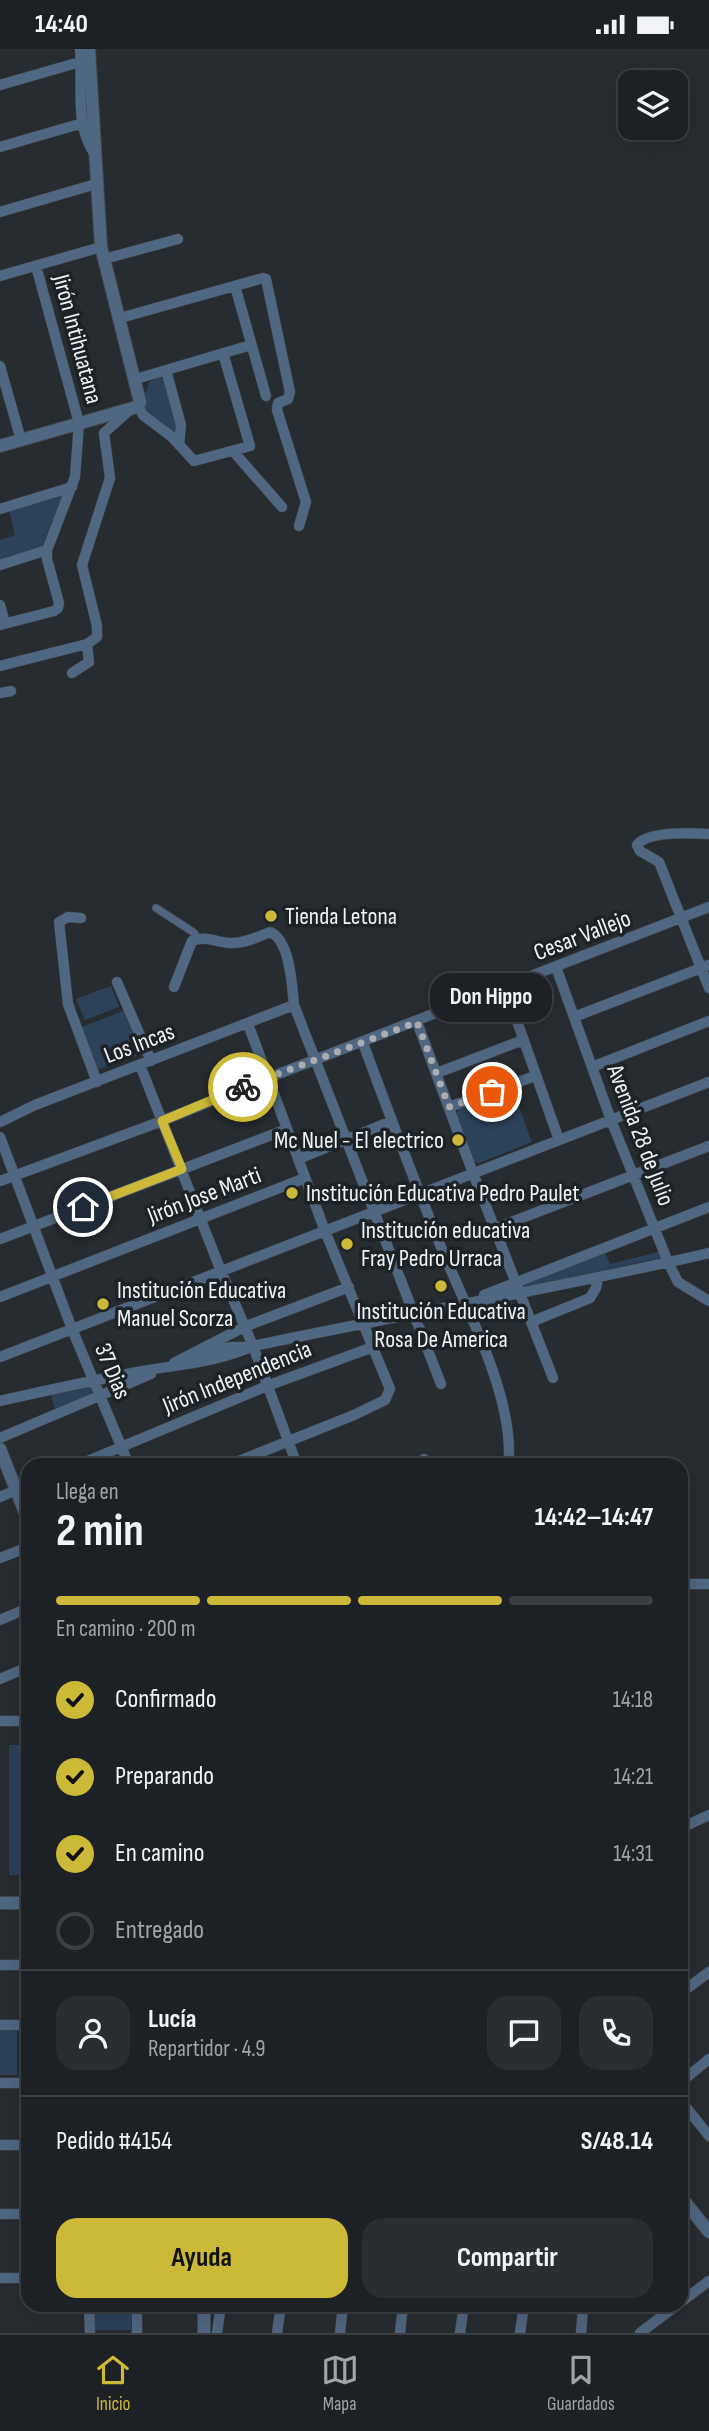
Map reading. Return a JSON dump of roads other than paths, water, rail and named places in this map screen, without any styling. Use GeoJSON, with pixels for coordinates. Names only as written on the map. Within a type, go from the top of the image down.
{"type":"FeatureCollection","features":[{"type":"Feature","properties":{"kind":"street"},"geometry":{"type":"LineString","coordinates":[[80,49],[83,123],[87,141],[95,153]]}},
{"type":"Feature","properties":{"kind":"street"},"geometry":{"type":"LineString","coordinates":[[0,666],[95,640],[97,626],[82,565],[110,478],[104,433],[123,419],[141,397],[102,253],[89,49]]}},
{"type":"Feature","properties":{"kind":"street"},"geometry":{"type":"LineString","coordinates":[[0,85],[80,62]]}},
{"type":"Feature","properties":{"kind":"street"},"geometry":{"type":"LineString","coordinates":[[0,147],[83,123]]}},
{"type":"Feature","properties":{"kind":"street"},"geometry":{"type":"LineString","coordinates":[[0,212],[96,184]]}},
{"type":"Feature","properties":{"kind":"street"},"geometry":{"type":"LineString","coordinates":[[0,276],[36,266],[178,239]]}},
{"type":"Feature","properties":{"kind":"street","name":"Jirón Intihuatana"},"geometry":{"type":"LineString","coordinates":[[36,266],[79,423],[75,477],[47,550]]}},
{"type":"Feature","properties":{"kind":"street"},"geometry":{"type":"LineString","coordinates":[[120,318],[263,278],[267,280],[290,393],[288,399],[278,403],[277,410],[306,502],[299,526]]}},
{"type":"Feature","properties":{"kind":"street"},"geometry":{"type":"LineString","coordinates":[[235,286],[266,396]]}},
{"type":"Feature","properties":{"kind":"street"},"geometry":{"type":"LineString","coordinates":[[136,379],[251,345]]}},
{"type":"Feature","properties":{"kind":"street"},"geometry":{"type":"LineString","coordinates":[[135,407],[194,461],[250,446],[223,353]]}},
{"type":"Feature","properties":{"kind":"street"},"geometry":{"type":"LineString","coordinates":[[0,366],[21,440]]}},
{"type":"Feature","properties":{"kind":"street"},"geometry":{"type":"LineString","coordinates":[[166,370],[181,425],[179,445]]}},
{"type":"Feature","properties":{"kind":"street"},"geometry":{"type":"LineString","coordinates":[[0,446],[135,407]]}},
{"type":"Feature","properties":{"kind":"street"},"geometry":{"type":"LineString","coordinates":[[233,451],[282,507]]}},
{"type":"Feature","properties":{"kind":"street"},"geometry":{"type":"LineString","coordinates":[[0,509],[72,487]]}},
{"type":"Feature","properties":{"kind":"street"},"geometry":{"type":"LineString","coordinates":[[0,565],[47,550],[59,603],[54,611],[2,624],[0,605]]}},
{"type":"Feature","properties":{"kind":"street"},"geometry":{"type":"LineString","coordinates":[[72,673],[89,662],[87,644]]}},
{"type":"Feature","properties":{"kind":"street"},"geometry":{"type":"LineString","coordinates":[[709,834],[649,837],[639,842],[639,850],[659,862],[705,966],[709,988]]}},
{"type":"Feature","properties":{"kind":"street","name":"Cesar Vallejo"},"geometry":{"type":"LineString","coordinates":[[0,1181],[162,1121],[709,907]]}},
{"type":"Feature","properties":{"kind":"street"},"geometry":{"type":"LineString","coordinates":[[156,908],[198,938],[240,943],[270,932],[277,935],[282,943],[290,970],[294,1005],[441,1384]]}},
{"type":"Feature","properties":{"kind":"street"},"geometry":{"type":"LineString","coordinates":[[81,918],[66,917],[59,922],[68,1004],[97,1082]]}},
{"type":"Feature","properties":{"kind":"street"},"geometry":{"type":"LineString","coordinates":[[174,987],[189,946],[198,938]]}},
{"type":"Feature","properties":{"kind":"street"},"geometry":{"type":"LineString","coordinates":[[574,1017],[705,966]]}},
{"type":"Feature","properties":{"kind":"street","name":"Avenida 28 de Julio"},"geometry":{"type":"LineString","coordinates":[[556,967],[611,1120],[668,1262],[678,1282],[709,1301]]}},
{"type":"Feature","properties":{"kind":"street"},"geometry":{"type":"LineString","coordinates":[[117,982],[146,1063],[162,1121],[253,1346],[294,1458]]}},
{"type":"Feature","properties":{"kind":"street"},"geometry":{"type":"LineString","coordinates":[[505,987],[559,1140]]}},
{"type":"Feature","properties":{"kind":"street","name":"Los Incas"},"geometry":{"type":"LineString","coordinates":[[0,1122],[35,1105],[294,1005]]}},
{"type":"Feature","properties":{"kind":"street"},"geometry":{"type":"LineString","coordinates":[[592,1067],[709,1021]]}},
{"type":"Feature","properties":{"kind":"street"},"geometry":{"type":"LineString","coordinates":[[417,1022],[553,1378]]}},
{"type":"Feature","properties":{"kind":"street"},"geometry":{"type":"LineString","coordinates":[[246,1458],[385,1400],[390,1389],[325,1231],[248,1024]]}},
{"type":"Feature","properties":{"kind":"street"},"geometry":{"type":"LineString","coordinates":[[437,1073],[523,1040]]}},
{"type":"Feature","properties":{"kind":"street"},"geometry":{"type":"LineString","coordinates":[[363,1042],[420,1194],[498,1388],[508,1425],[509,1454]]}},
{"type":"Feature","properties":{"kind":"street"},"geometry":{"type":"LineString","coordinates":[[449,1107],[536,1076]]}},
{"type":"Feature","properties":{"kind":"street"},"geometry":{"type":"LineString","coordinates":[[0,1357],[709,1082]]}},
{"type":"Feature","properties":{"kind":"street"},"geometry":{"type":"LineString","coordinates":[[298,1159],[392,1121]]}},
{"type":"Feature","properties":{"kind":"street"},"geometry":{"type":"LineString","coordinates":[[0,1239],[287,1129]]}},
{"type":"Feature","properties":{"kind":"street","name":"37 Dias"},"geometry":{"type":"LineString","coordinates":[[0,1137],[72,1329],[126,1458]]}},
{"type":"Feature","properties":{"kind":"street"},"geometry":{"type":"LineString","coordinates":[[496,1228],[709,1146]]}},
{"type":"Feature","properties":{"kind":"street","name":"Jirón Jose Marti"},"geometry":{"type":"LineString","coordinates":[[0,1297],[305,1178]]}},
{"type":"Feature","properties":{"kind":"street"},"geometry":{"type":"LineString","coordinates":[[464,1303],[709,1207]]}},
{"type":"Feature","properties":{"kind":"street"},"geometry":{"type":"LineString","coordinates":[[0,1401],[94,1380],[199,1363],[235,1354],[253,1346],[414,1312],[598,1278],[709,1253]]}},
{"type":"Feature","properties":{"kind":"street"},"geometry":{"type":"LineString","coordinates":[[531,1322],[590,1298],[598,1278]]}},
{"type":"Feature","properties":{"kind":"street"},"geometry":{"type":"LineString","coordinates":[[0,1438],[101,1397],[244,1327],[349,1287]]}},
{"type":"Feature","properties":{"kind":"street","name":"Jirón Independencia"},"geometry":{"type":"LineString","coordinates":[[96,1458],[267,1386],[373,1347]]}},
{"type":"Feature","properties":{"kind":"street"},"geometry":{"type":"LineString","coordinates":[[0,1450],[21,1486]]}},
{"type":"Feature","properties":{"kind":"street"},"geometry":{"type":"LineString","coordinates":[[0,1497],[21,1488]]}},
{"type":"Feature","properties":{"kind":"street"},"geometry":{"type":"LineString","coordinates":[[0,1558],[21,1549]]}},
{"type":"Feature","properties":{"kind":"street"},"geometry":{"type":"LineString","coordinates":[[688,1584],[709,1584]]}},
{"type":"Feature","properties":{"kind":"street"},"geometry":{"type":"LineString","coordinates":[[0,1620],[21,1611]]}},
{"type":"Feature","properties":{"kind":"street"},"geometry":{"type":"LineString","coordinates":[[0,1679],[21,1670]]}},
{"type":"Feature","properties":{"kind":"street"},"geometry":{"type":"LineString","coordinates":[[0,1721],[21,1721]]}},
{"type":"Feature","properties":{"kind":"street"},"geometry":{"type":"LineString","coordinates":[[688,1825],[709,1815]]}},
{"type":"Feature","properties":{"kind":"street"},"geometry":{"type":"LineString","coordinates":[[0,1903],[21,1903]]}},
{"type":"Feature","properties":{"kind":"street"},"geometry":{"type":"LineString","coordinates":[[0,1965],[21,1965]]}},
{"type":"Feature","properties":{"kind":"street"},"geometry":{"type":"LineString","coordinates":[[688,1988],[709,1972]]}},
{"type":"Feature","properties":{"kind":"street"},"geometry":{"type":"LineString","coordinates":[[0,2025],[21,2025]]}},
{"type":"Feature","properties":{"kind":"street"},"geometry":{"type":"LineString","coordinates":[[688,2076],[709,2059]]}},
{"type":"Feature","properties":{"kind":"street"},"geometry":{"type":"LineString","coordinates":[[0,2083],[21,2083]]}},
{"type":"Feature","properties":{"kind":"street"},"geometry":{"type":"LineString","coordinates":[[688,2110],[709,2136]]}},
{"type":"Feature","properties":{"kind":"street"},"geometry":{"type":"LineString","coordinates":[[0,2145],[21,2145]]}},
{"type":"Feature","properties":{"kind":"street"},"geometry":{"type":"LineString","coordinates":[[688,2206],[709,2232]]}},
{"type":"Feature","properties":{"kind":"street"},"geometry":{"type":"LineString","coordinates":[[0,2214],[21,2214]]}},
{"type":"Feature","properties":{"kind":"street"},"geometry":{"type":"LineString","coordinates":[[0,2278],[21,2278]]}},
{"type":"Feature","properties":{"kind":"street"},"geometry":{"type":"LineString","coordinates":[[688,2296],[709,2281]]}},
{"type":"Feature","properties":{"kind":"street"},"geometry":{"type":"LineString","coordinates":[[89,2312],[90,2333]]}},
{"type":"Feature","properties":{"kind":"street"},"geometry":{"type":"LineString","coordinates":[[137,2312],[138,2333]]}},
{"type":"Feature","properties":{"kind":"street"},"geometry":{"type":"LineString","coordinates":[[204,2312],[204,2333]]}},
{"type":"Feature","properties":{"kind":"street"},"geometry":{"type":"LineString","coordinates":[[217,2333],[220,2312]]}},
{"type":"Feature","properties":{"kind":"street"},"geometry":{"type":"LineString","coordinates":[[277,2333],[280,2312]]}},
{"type":"Feature","properties":{"kind":"street"},"geometry":{"type":"LineString","coordinates":[[340,2333],[342,2312]]}},
{"type":"Feature","properties":{"kind":"street"},"geometry":{"type":"LineString","coordinates":[[400,2333],[402,2312]]}},
{"type":"Feature","properties":{"kind":"street"},"geometry":{"type":"LineString","coordinates":[[460,2333],[463,2312]]}},
{"type":"Feature","properties":{"kind":"street"},"geometry":{"type":"LineString","coordinates":[[520,2333],[523,2312]]}},
{"type":"Feature","properties":{"kind":"street"},"geometry":{"type":"LineString","coordinates":[[581,2333],[585,2312]]}},
{"type":"Feature","properties":{"kind":"street"},"geometry":{"type":"LineString","coordinates":[[640,2333],[667,2312]]}},
{"type":"Feature","properties":{"kind":"place","name":"Tienda Letona"},"geometry":{"type":"Point","coordinates":[271,916]}},
{"type":"Feature","properties":{"kind":"place","name":"Don Hippo"},"geometry":{"type":"Point","coordinates":[492,1092]}},
{"type":"Feature","properties":{"kind":"place","name":"Mc Nuel - El electrico"},"geometry":{"type":"Point","coordinates":[458,1140]}},
{"type":"Feature","properties":{"kind":"place","name":"Institución Educativa Pedro Paulet"},"geometry":{"type":"Point","coordinates":[292,1193]}},
{"type":"Feature","properties":{"kind":"place","name":"Institución educativa Fray Pedro Urraca"},"geometry":{"type":"Point","coordinates":[347,1244]}},
{"type":"Feature","properties":{"kind":"place","name":"Institución Educativa Rosa De America"},"geometry":{"type":"Point","coordinates":[441,1286]}},
{"type":"Feature","properties":{"kind":"place","name":"Institución Educativa Manuel Scorza"},"geometry":{"type":"Point","coordinates":[103,1304]}}]}
